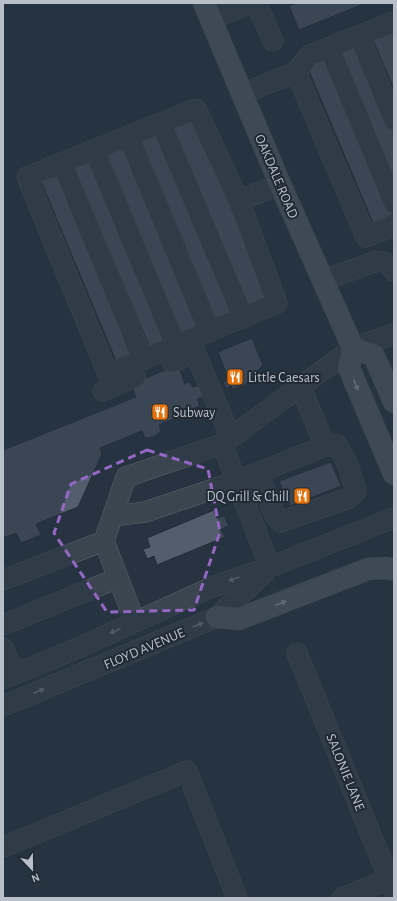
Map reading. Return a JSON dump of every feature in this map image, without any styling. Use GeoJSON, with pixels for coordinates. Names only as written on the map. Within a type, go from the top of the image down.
{"type":"FeatureCollection","features":[{"type":"Feature","properties":{"kind":"main road","name":"OAKDALE ROAD"},"geometry":{"type":"LineString","coordinates":[[208,11],[280,184],[353,348]]}},
{"type":"Feature","properties":{"kind":"main road"},"geometry":{"type":"LineString","coordinates":[[394,402],[388,375],[374,356],[353,348],[349,368],[394,474]]}},
{"type":"Feature","properties":{"kind":"main road"},"geometry":{"type":"LineString","coordinates":[[217,617],[239,620],[368,569],[387,568],[394,570]]}},
{"type":"Feature","properties":{"kind":"street"},"geometry":{"type":"LineString","coordinates":[[208,11],[251,3]]}},
{"type":"Feature","properties":{"kind":"street"},"geometry":{"type":"LineString","coordinates":[[256,3],[273,41]]}},
{"type":"Feature","properties":{"kind":"street"},"geometry":{"type":"LineString","coordinates":[[242,94],[296,72],[310,55],[394,22]]}},
{"type":"Feature","properties":{"kind":"street"},"geometry":{"type":"LineString","coordinates":[[359,35],[394,120]]}},
{"type":"Feature","properties":{"kind":"street"},"geometry":{"type":"LineString","coordinates":[[329,47],[394,203]]}},
{"type":"Feature","properties":{"kind":"street"},"geometry":{"type":"LineString","coordinates":[[296,72],[366,237],[394,226]]}},
{"type":"Feature","properties":{"kind":"street"},"geometry":{"type":"LineString","coordinates":[[196,109],[239,201],[277,303],[108,374],[27,177],[161,123],[196,109]]}},
{"type":"Feature","properties":{"kind":"street"},"geometry":{"type":"LineString","coordinates":[[161,123],[243,317]]}},
{"type":"Feature","properties":{"kind":"street"},"geometry":{"type":"LineString","coordinates":[[128,136],[209,332]]}},
{"type":"Feature","properties":{"kind":"street"},"geometry":{"type":"LineString","coordinates":[[94,150],[176,346]]}},
{"type":"Feature","properties":{"kind":"street"},"geometry":{"type":"LineString","coordinates":[[62,163],[143,360]]}},
{"type":"Feature","properties":{"kind":"street"},"geometry":{"type":"LineString","coordinates":[[239,201],[280,184]]}},
{"type":"Feature","properties":{"kind":"street"},"geometry":{"type":"LineString","coordinates":[[323,280],[377,261],[387,263],[394,271]]}},
{"type":"Feature","properties":{"kind":"street"},"geometry":{"type":"LineString","coordinates":[[135,622],[104,541],[126,477],[226,441],[300,385],[353,348],[394,334]]}},
{"type":"Feature","properties":{"kind":"street"},"geometry":{"type":"LineString","coordinates":[[103,391],[195,352],[226,441],[237,481],[270,567]]}},
{"type":"Feature","properties":{"kind":"street"},"geometry":{"type":"LineString","coordinates":[[300,385],[325,446]]}},
{"type":"Feature","properties":{"kind":"street"},"geometry":{"type":"LineString","coordinates":[[113,516],[145,512],[237,481],[258,472],[325,446],[338,446],[347,463],[356,491],[349,498],[281,522],[275,515],[258,472]]}},
{"type":"Feature","properties":{"kind":"street","name":"FLOYD AVENUE"},"geometry":{"type":"LineString","coordinates":[[9,676],[212,587],[270,567],[394,518]]}},
{"type":"Feature","properties":{"kind":"street"},"geometry":{"type":"LineString","coordinates":[[3,580],[104,541]]}},
{"type":"Feature","properties":{"kind":"street","name":"FLOYD AVENUE"},"geometry":{"type":"LineString","coordinates":[[3,706],[217,617],[270,567]]}},
{"type":"Feature","properties":{"kind":"street"},"geometry":{"type":"LineString","coordinates":[[3,625],[118,578]]}},
{"type":"Feature","properties":{"kind":"street"},"geometry":{"type":"LineString","coordinates":[[3,648],[9,676]]}},
{"type":"Feature","properties":{"kind":"street","name":"SALONIE LANE"},"geometry":{"type":"LineString","coordinates":[[297,653],[392,885]]}},
{"type":"Feature","properties":{"kind":"street"},"geometry":{"type":"LineString","coordinates":[[3,847],[186,771],[237,898]]}},
{"type":"Feature","properties":{"kind":"street"},"geometry":{"type":"LineString","coordinates":[[342,898],[392,885]]}},
{"type":"Feature","properties":{"kind":"highlighted area"},"geometry":{"type":"Polygon","coordinates":[[[147,450],[208,469],[220,532],[194,610],[107,612],[54,533],[71,484],[147,450]]]}},
{"type":"Feature","properties":{"kind":"building"},"geometry":{"type":"Polygon","coordinates":[[[297,3],[366,3],[299,30],[289,6],[297,3]]]}},
{"type":"Feature","properties":{"kind":"building"},"geometry":{"type":"Polygon","coordinates":[[[393,32],[394,34],[394,89],[373,40],[393,32]]]}},
{"type":"Feature","properties":{"kind":"building"},"geometry":{"type":"Polygon","coordinates":[[[360,45],[394,126],[394,180],[341,53],[360,45]]]}},
{"type":"Feature","properties":{"kind":"building"},"geometry":{"type":"Polygon","coordinates":[[[327,58],[393,215],[373,223],[307,66],[327,58]]]}},
{"type":"Feature","properties":{"kind":"building"},"geometry":{"type":"Polygon","coordinates":[[[192,117],[270,300],[248,309],[171,126],[192,117]]]}},
{"type":"Feature","properties":{"kind":"building"},"geometry":{"type":"Polygon","coordinates":[[[159,130],[236,313],[216,321],[140,138],[159,130]]]}},
{"type":"Feature","properties":{"kind":"building"},"geometry":{"type":"Polygon","coordinates":[[[126,144],[202,327],[182,335],[106,152],[126,144]]]}},
{"type":"Feature","properties":{"kind":"building"},"geometry":{"type":"Polygon","coordinates":[[[93,157],[170,340],[150,348],[73,165],[93,157]]]}},
{"type":"Feature","properties":{"kind":"building"},"geometry":{"type":"Polygon","coordinates":[[[60,170],[138,354],[117,363],[40,179],[60,170]]]}},
{"type":"Feature","properties":{"kind":"building"},"geometry":{"type":"Polygon","coordinates":[[[252,338],[263,365],[246,384],[233,389],[231,386],[226,388],[223,382],[229,380],[218,352],[252,338]]]}},
{"type":"Feature","properties":{"kind":"building"},"geometry":{"type":"Polygon","coordinates":[[[178,365],[185,384],[190,382],[193,387],[202,384],[207,396],[197,399],[200,406],[159,425],[161,431],[154,437],[145,438],[142,431],[100,448],[102,454],[78,507],[36,524],[41,535],[21,543],[16,533],[3,538],[3,450],[136,397],[131,384],[178,365]]]}},
{"type":"Feature","properties":{"kind":"building"},"geometry":{"type":"Polygon","coordinates":[[[331,462],[341,486],[290,506],[279,481],[331,462]]]}},
{"type":"Feature","properties":{"kind":"building"},"geometry":{"type":"Polygon","coordinates":[[[214,510],[217,518],[224,516],[229,526],[221,529],[225,537],[157,565],[154,556],[147,559],[143,549],[150,547],[147,538],[214,510]]]}},
{"type":"Feature","properties":{"kind":"place","name":"Little Caesars"},"geometry":{"type":"Point","coordinates":[235,377]}},
{"type":"Feature","properties":{"kind":"place","name":"Subway"},"geometry":{"type":"Point","coordinates":[160,412]}},
{"type":"Feature","properties":{"kind":"place","name":"DQ Grill & Chill"},"geometry":{"type":"Point","coordinates":[302,496]}}]}
